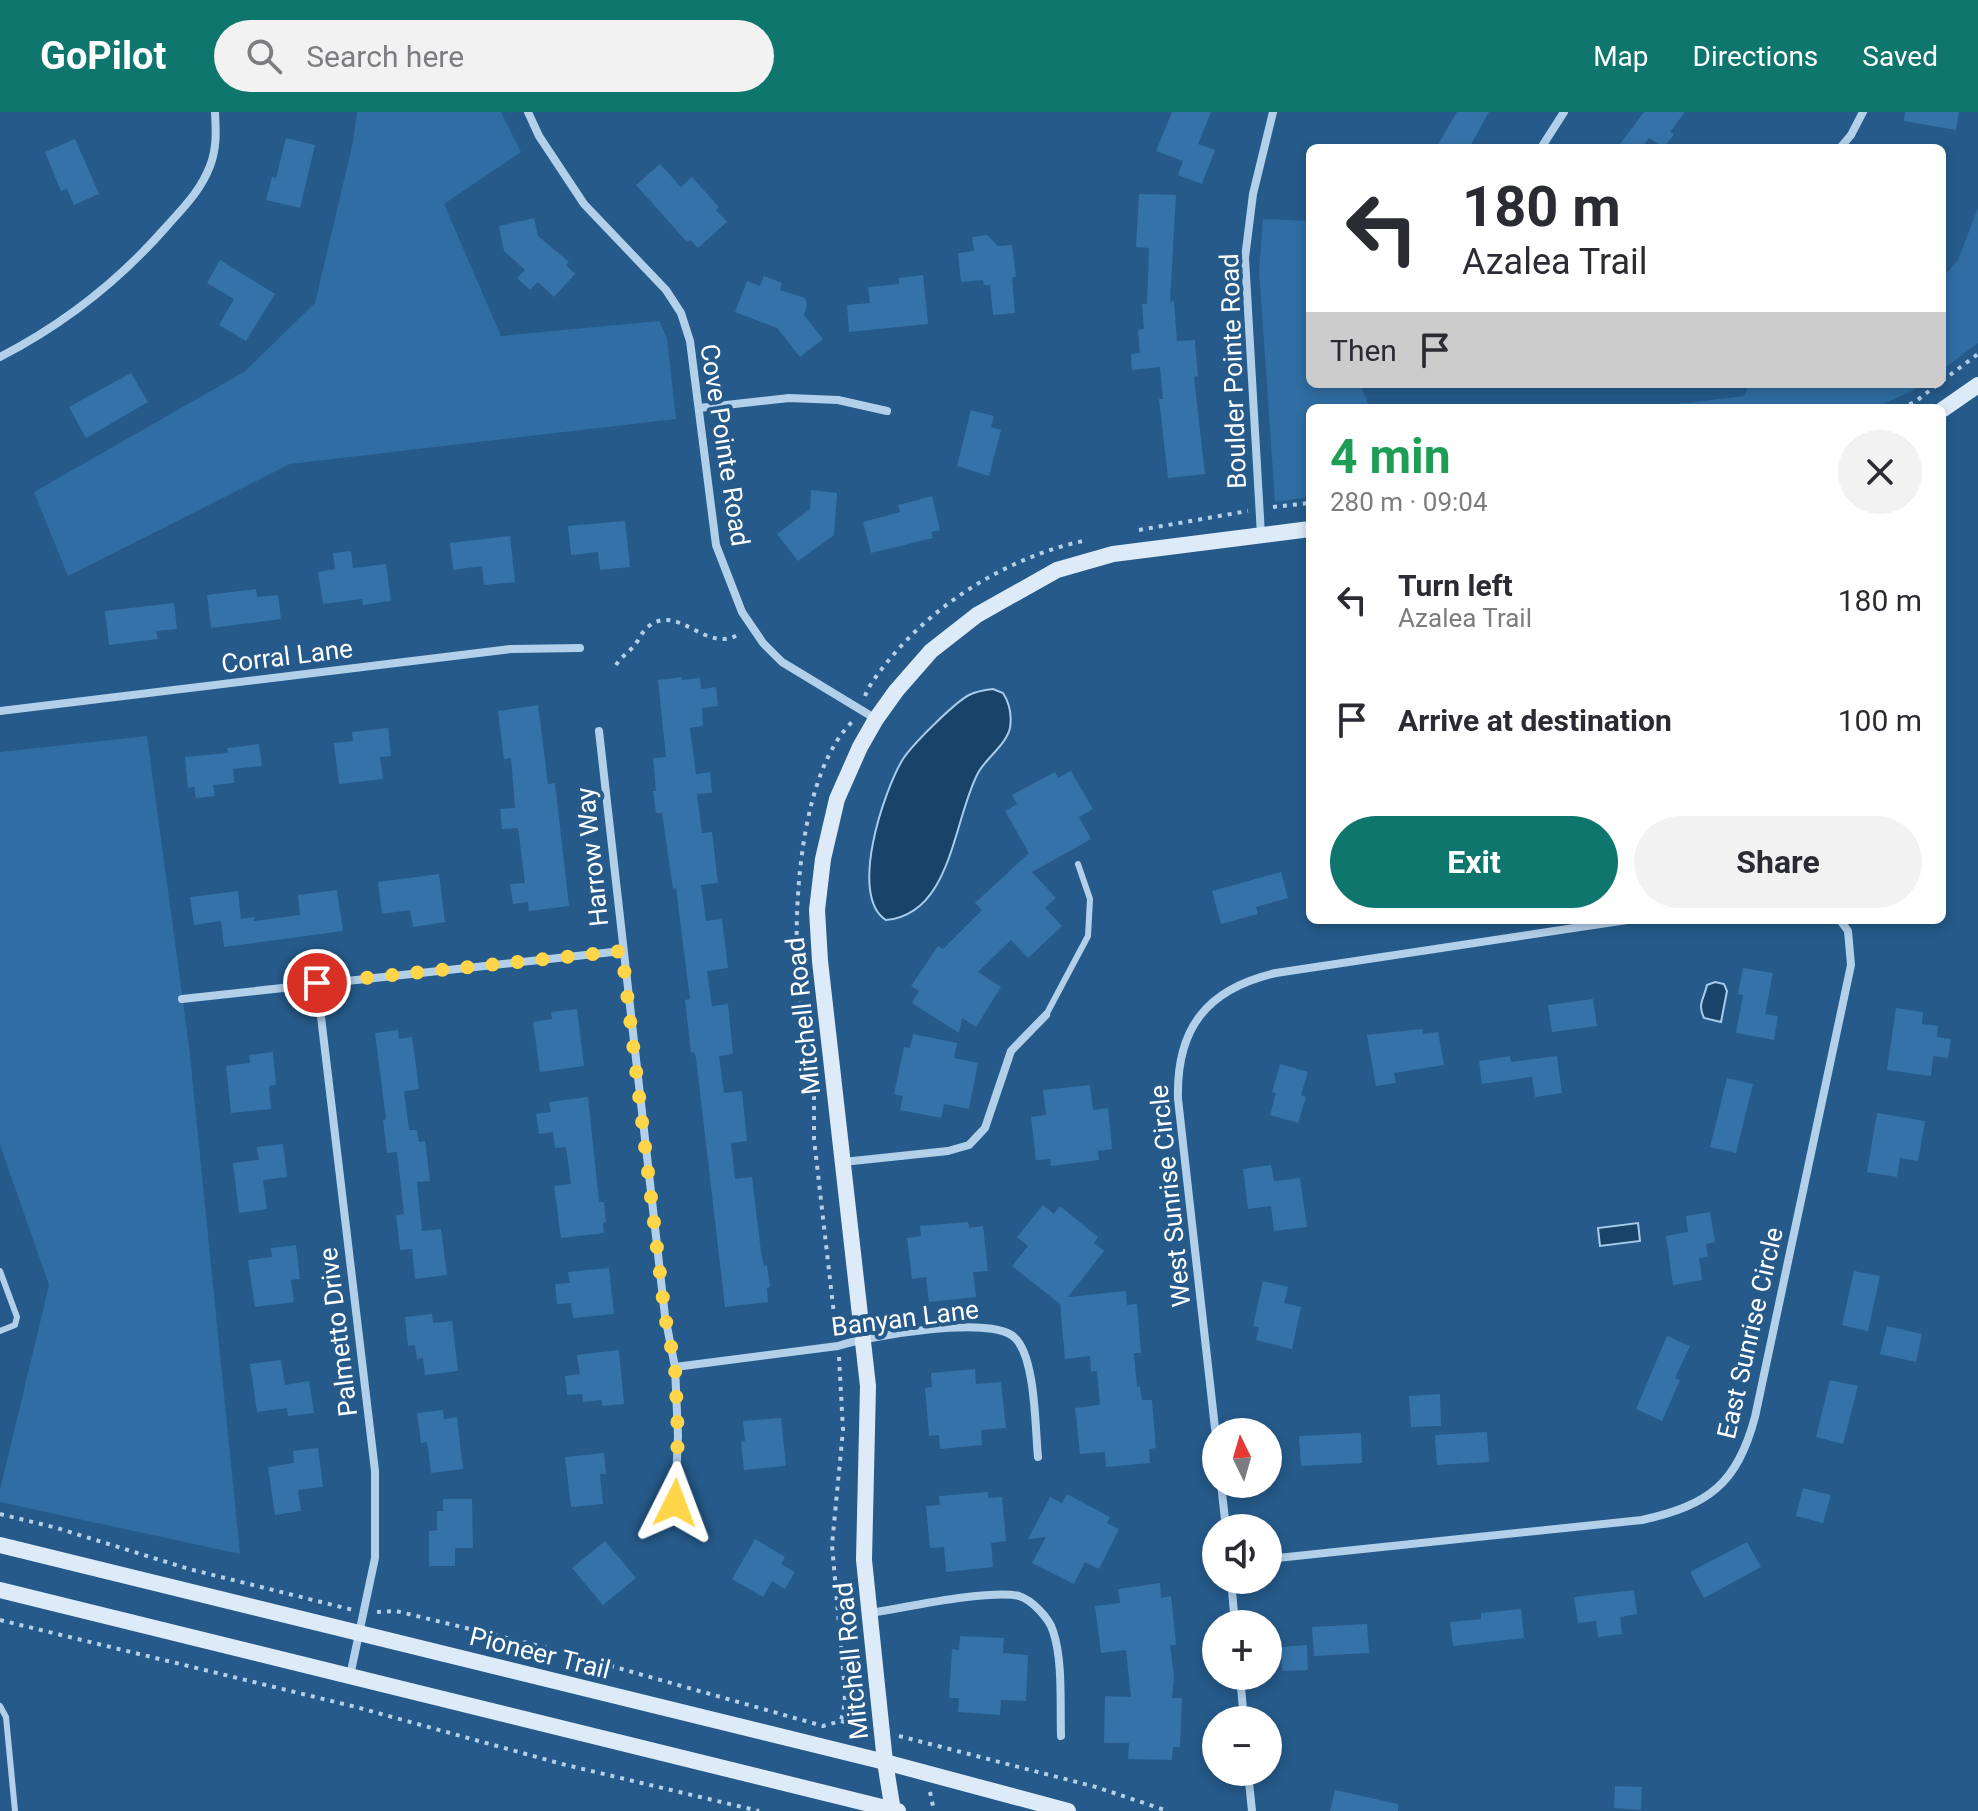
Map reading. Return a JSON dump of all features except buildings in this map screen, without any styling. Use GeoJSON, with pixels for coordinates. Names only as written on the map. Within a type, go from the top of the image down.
{"type":"FeatureCollection","features":[{"type":"Feature","properties":{"kind":"main road"},"geometry":{"type":"LineString","coordinates":[[1946,407],[1978,385]]}},
{"type":"Feature","properties":{"kind":"main road","name":"Mitchell Road"},"geometry":{"type":"LineString","coordinates":[[895,1811],[885,1762],[863,1527],[868,1386],[820,961],[817,910],[823,859],[837,799],[870,715],[931,651],[977,615],[1057,570],[1113,554],[1306,529]]}},
{"type":"Feature","properties":{"kind":"main road","name":"Pioneer Trail"},"geometry":{"type":"LineString","coordinates":[[0,1545],[885,1762],[1068,1811]]}},
{"type":"Feature","properties":{"kind":"main road"},"geometry":{"type":"LineString","coordinates":[[0,1590],[895,1811]]}},
{"type":"Feature","properties":{"kind":"street"},"geometry":{"type":"LineString","coordinates":[[0,357],[89,303],[124,273],[197,192],[210,166],[217,138],[215,112]]}},
{"type":"Feature","properties":{"kind":"street","name":"Cove Pointe Road"},"geometry":{"type":"LineString","coordinates":[[528,112],[539,136],[584,204],[666,290],[681,313],[690,341],[716,545],[742,612],[763,643],[782,662],[870,715]]}},
{"type":"Feature","properties":{"kind":"street","name":"Boulder Pointe Road"},"geometry":{"type":"LineString","coordinates":[[1261,535],[1245,258],[1253,194],[1273,112]]}},
{"type":"Feature","properties":{"kind":"street"},"geometry":{"type":"LineString","coordinates":[[1544,144],[1564,112]]}},
{"type":"Feature","properties":{"kind":"street"},"geometry":{"type":"LineString","coordinates":[[1843,144],[1863,112]]}},
{"type":"Feature","properties":{"kind":"street"},"geometry":{"type":"LineString","coordinates":[[699,408],[789,398],[838,400],[887,411]]}},
{"type":"Feature","properties":{"kind":"street","name":"Corral Lane"},"geometry":{"type":"LineString","coordinates":[[0,711],[511,649],[580,648]]}},
{"type":"Feature","properties":{"kind":"street","name":"Harrow Way"},"geometry":{"type":"LineString","coordinates":[[599,731],[665,1316],[675,1367],[678,1436],[675,1503]]}},
{"type":"Feature","properties":{"kind":"street","name":"West Sunrise Circle"},"geometry":{"type":"LineString","coordinates":[[1214,1418],[1177,1069],[1186,1041],[1201,1014],[1221,994],[1262,976],[1330,963],[1599,924]]}},
{"type":"Feature","properties":{"kind":"street","name":"East Sunrise Circle"},"geometry":{"type":"LineString","coordinates":[[1282,1558],[1642,1520],[1674,1513],[1704,1498],[1729,1477],[1747,1448],[1755,1417],[1851,965],[1848,931],[1843,924]]}},
{"type":"Feature","properties":{"kind":"street"},"geometry":{"type":"LineString","coordinates":[[182,999],[622,951]]}},
{"type":"Feature","properties":{"kind":"street","name":"Palmetto Drive"},"geometry":{"type":"LineString","coordinates":[[317,983],[375,1471],[375,1558],[350,1676]]}},
{"type":"Feature","properties":{"kind":"street"},"geometry":{"type":"LineString","coordinates":[[843,1162],[948,1151],[969,1145],[985,1128],[1011,1051],[1046,1015]]}},
{"type":"Feature","properties":{"kind":"street","name":"Banyan Lane"},"geometry":{"type":"LineString","coordinates":[[675,1367],[838,1346],[862,1339],[975,1326],[997,1329],[1014,1337],[1028,1364],[1038,1457]]}},
{"type":"Feature","properties":{"kind":"street"},"geometry":{"type":"LineString","coordinates":[[869,1613],[997,1595],[1021,1596],[1040,1611],[1053,1629],[1061,1736]]}},
{"type":"Feature","properties":{"kind":"street"},"geometry":{"type":"LineString","coordinates":[[1249,1786],[1252,1811]]}},
{"type":"Feature","properties":{"kind":"lane"},"geometry":{"type":"LineString","coordinates":[[1046,1015],[1088,936],[1090,899],[1078,864]]}},
{"type":"Feature","properties":{"kind":"lane"},"geometry":{"type":"LineString","coordinates":[[0,1271],[17,1317],[15,1325],[0,1331]]}},
{"type":"Feature","properties":{"kind":"lane"},"geometry":{"type":"LineString","coordinates":[[0,1706],[6,1717],[15,1811]]}},
{"type":"Feature","properties":{"kind":"path"},"geometry":{"type":"LineString","coordinates":[[1946,378],[1978,354]]}},
{"type":"Feature","properties":{"kind":"path"},"geometry":{"type":"LineString","coordinates":[[1910,404],[1933,388]]}},
{"type":"Feature","properties":{"kind":"path"},"geometry":{"type":"LineString","coordinates":[[1138,531],[1306,503]]}},
{"type":"Feature","properties":{"kind":"path"},"geometry":{"type":"LineString","coordinates":[[841,1721],[845,1702],[844,1681],[832,1545],[843,1430],[838,1346],[814,1139],[814,1083],[798,978],[797,888],[818,784],[839,734],[870,715],[865,693],[879,672],[902,644],[936,613],[1008,567],[1055,547],[1095,539]]}},
{"type":"Feature","properties":{"kind":"path"},"geometry":{"type":"LineString","coordinates":[[616,665],[633,648],[644,630],[662,620],[674,619],[710,638],[735,637],[750,623]]}},
{"type":"Feature","properties":{"kind":"path"},"geometry":{"type":"LineString","coordinates":[[0,1514],[57,1528],[189,1569],[363,1613],[396,1611],[544,1647],[823,1726],[841,1721],[1096,1787],[1168,1811]]}},
{"type":"Feature","properties":{"kind":"path"},"geometry":{"type":"LineString","coordinates":[[0,1620],[356,1707],[562,1764],[759,1811]]}},
{"type":"Feature","properties":{"kind":"shaded area"},"geometry":{"type":"Polygon","coordinates":[[[357,112],[501,112],[521,152],[444,204],[501,336],[659,321],[667,338],[676,419],[290,464],[68,576],[34,492],[244,372],[315,303],[353,142],[357,112]]]}},
{"type":"Feature","properties":{"kind":"shaded area"},"geometry":{"type":"Polygon","coordinates":[[[1978,208],[1978,343],[1946,367],[1946,274],[1958,260],[1978,208]]]}},
{"type":"Feature","properties":{"kind":"shaded area"},"geometry":{"type":"Polygon","coordinates":[[[1263,219],[1306,221],[1306,388],[1362,388],[1368,404],[1306,404],[1306,498],[1275,502],[1259,270],[1263,219]]]}},
{"type":"Feature","properties":{"kind":"shaded area"},"geometry":{"type":"Polygon","coordinates":[[[1747,388],[1917,388],[1883,404],[1678,404],[1744,396],[1747,388]]]}},
{"type":"Feature","properties":{"kind":"shaded area"},"geometry":{"type":"Polygon","coordinates":[[[993,689],[1003,693],[1009,705],[1011,719],[1008,734],[978,773],[938,883],[925,901],[908,914],[886,920],[875,907],[870,889],[870,867],[879,817],[895,774],[915,744],[962,699],[993,689]]]}},
{"type":"Feature","properties":{"kind":"shaded area"},"geometry":{"type":"Polygon","coordinates":[[[147,736],[189,1046],[240,1554],[0,1502],[0,1490],[49,1285],[0,1145],[0,752],[147,736]]]}},
{"type":"Feature","properties":{"kind":"shaded area"},"geometry":{"type":"Polygon","coordinates":[[[1715,982],[1724,984],[1727,991],[1721,1022],[1704,1018],[1701,1009],[1707,985],[1715,982]]]}},
{"type":"Feature","properties":{"kind":"shaded area"},"geometry":{"type":"Polygon","coordinates":[[[1638,1223],[1640,1241],[1600,1246],[1598,1228],[1638,1223]]]}},
{"type":"Feature","properties":{"kind":"route"},"geometry":{"type":"LineString","coordinates":[[317,983],[622,951],[665,1316],[675,1367],[678,1436],[675,1503]]}}]}
